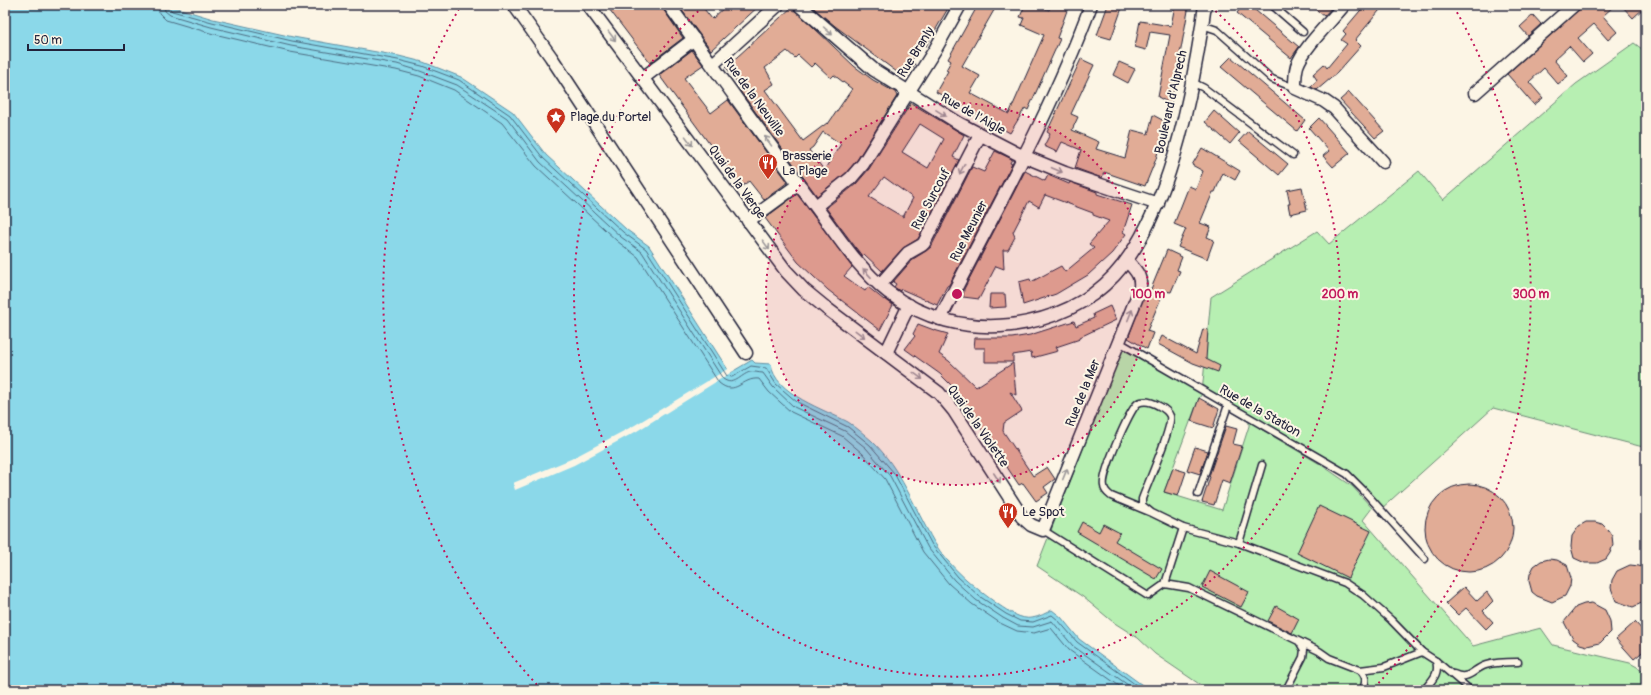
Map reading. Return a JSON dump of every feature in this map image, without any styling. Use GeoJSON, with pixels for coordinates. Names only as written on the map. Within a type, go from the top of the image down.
{"type":"FeatureCollection","features":[{"type":"Feature","properties":{"kind":"street"},"geometry":{"type":"LineString","coordinates":[[514,5],[556,64],[746,353]]}},
{"type":"Feature","properties":{"kind":"street","name":"Quai de la Vierge"},"geometry":{"type":"LineString","coordinates":[[588,5],[786,271],[804,290],[886,353]]}},
{"type":"Feature","properties":{"kind":"street","name":"Rue de la Neuville"},"geometry":{"type":"LineString","coordinates":[[669,5],[799,184],[862,267],[880,285],[909,305],[940,319]]}},
{"type":"Feature","properties":{"kind":"street"},"geometry":{"type":"LineString","coordinates":[[713,64],[778,5]]}},
{"type":"Feature","properties":{"kind":"street","name":"Rue de l'Aigle"},"geometry":{"type":"LineString","coordinates":[[799,5],[865,63],[908,92],[980,135],[1023,156],[1083,180],[1158,204]]}},
{"type":"Feature","properties":{"kind":"street","name":"Rue Branly"},"geometry":{"type":"LineString","coordinates":[[816,206],[843,185],[857,171],[936,48],[960,5]]}},
{"type":"Feature","properties":{"kind":"street","name":"Rue Meunier"},"geometry":{"type":"LineString","coordinates":[[940,319],[1023,156],[1070,57],[1091,5]]}},
{"type":"Feature","properties":{"kind":"street","name":"Boulevard d'Alprech"},"geometry":{"type":"LineString","coordinates":[[940,319],[959,324],[990,326],[1018,324],[1050,317],[1068,310],[1092,295],[1106,284],[1127,261],[1144,234],[1158,204],[1182,131],[1205,5]]}},
{"type":"Feature","properties":{"kind":"street"},"geometry":{"type":"LineString","coordinates":[[1344,5],[1305,51],[1299,61],[1296,71],[1295,88],[1324,101],[1334,108],[1383,162]]}},
{"type":"Feature","properties":{"kind":"street"},"geometry":{"type":"LineString","coordinates":[[1475,93],[1574,5]]}},
{"type":"Feature","properties":{"kind":"street"},"geometry":{"type":"LineString","coordinates":[[643,78],[694,39]]}},
{"type":"Feature","properties":{"kind":"street","name":"Rue Surcouf"},"geometry":{"type":"LineString","coordinates":[[880,285],[908,253],[922,245],[980,135]]}},
{"type":"Feature","properties":{"kind":"street"},"geometry":{"type":"LineString","coordinates":[[748,221],[799,184]]}},
{"type":"Feature","properties":{"kind":"street","name":"Rue de la Mer"},"geometry":{"type":"LineString","coordinates":[[1039,529],[1119,342],[1140,287],[1139,274],[1127,261]]}},
{"type":"Feature","properties":{"kind":"street"},"geometry":{"type":"LineString","coordinates":[[886,353],[909,305]]}},
{"type":"Feature","properties":{"kind":"street","name":"Quai de la Violette"},"geometry":{"type":"LineString","coordinates":[[886,353],[928,383],[944,398],[954,411],[1022,517],[1039,529]]}},
{"type":"Feature","properties":{"kind":"lane"},"geometry":{"type":"LineString","coordinates":[[1272,5],[1303,32]]}},
{"type":"Feature","properties":{"kind":"lane"},"geometry":{"type":"LineString","coordinates":[[1202,25],[1217,30],[1272,79],[1295,88]]}},
{"type":"Feature","properties":{"kind":"lane"},"geometry":{"type":"LineString","coordinates":[[1192,82],[1204,88],[1293,154]]}},
{"type":"Feature","properties":{"kind":"lane","name":"Rue de la Station"},"geometry":{"type":"LineString","coordinates":[[1119,342],[1347,474],[1424,559]]}},
{"type":"Feature","properties":{"kind":"lane"},"geometry":{"type":"LineString","coordinates":[[1152,513],[1142,505],[1142,499],[1167,432],[1170,418],[1169,414],[1164,409],[1144,401],[1138,403],[1130,413],[1106,470],[1103,485],[1106,492],[1111,496],[1183,528],[1239,543],[1345,583],[1363,595],[1422,652],[1436,661],[1470,690]]}},
{"type":"Feature","properties":{"kind":"lane"},"geometry":{"type":"LineString","coordinates":[[1198,494],[1228,405]]}},
{"type":"Feature","properties":{"kind":"lane"},"geometry":{"type":"LineString","coordinates":[[1239,543],[1262,465]]}},
{"type":"Feature","properties":{"kind":"lane"},"geometry":{"type":"LineString","coordinates":[[1039,529],[1148,596],[1165,584],[1183,528]]}},
{"type":"Feature","properties":{"kind":"lane"},"geometry":{"type":"LineString","coordinates":[[1165,584],[1189,588],[1319,651],[1329,658],[1360,670],[1365,675],[1366,682],[1363,690]]}},
{"type":"Feature","properties":{"kind":"lane"},"geometry":{"type":"LineString","coordinates":[[1286,690],[1303,657],[1304,650],[1300,643]]}},
{"type":"Feature","properties":{"kind":"lane"},"geometry":{"type":"LineString","coordinates":[[1303,657],[1310,652],[1319,651]]}},
{"type":"Feature","properties":{"kind":"lane"},"geometry":{"type":"LineString","coordinates":[[1360,670],[1384,667],[1422,652]]}},
{"type":"Feature","properties":{"kind":"lane"},"geometry":{"type":"LineString","coordinates":[[1424,690],[1437,674],[1438,668],[1436,661]]}},
{"type":"Feature","properties":{"kind":"lane"},"geometry":{"type":"LineString","coordinates":[[1449,672],[1460,677],[1466,676],[1485,665],[1518,662]]}},
{"type":"Feature","properties":{"kind":"green space"},"geometry":{"type":"Polygon","coordinates":[[[1634,43],[1646,52],[1646,452],[1643,447],[1493,408],[1381,509],[1347,474],[1259,428],[1320,464],[1352,486],[1372,508],[1363,520],[1473,646],[1541,628],[1553,645],[1630,663],[1646,672],[1646,690],[1208,690],[1155,654],[1138,638],[1113,622],[1083,597],[1037,566],[1122,349],[1202,393],[1211,297],[1317,231],[1329,244],[1419,171],[1443,200],[1576,84],[1634,43]],[[1202,394],[1199,398],[1164,492],[1222,510],[1249,422],[1202,394]]]}},
{"type":"Feature","properties":{"kind":"water"},"geometry":{"type":"Polygon","coordinates":[[[5,5],[167,5],[213,19],[293,37],[399,56],[423,62],[461,77],[513,112],[546,155],[627,230],[649,246],[730,373],[752,360],[755,363],[771,364],[774,375],[781,384],[791,392],[802,400],[854,426],[872,441],[891,464],[899,476],[934,542],[947,560],[963,576],[999,605],[1023,618],[1040,616],[1052,610],[1061,617],[1079,639],[1149,690],[5,690],[5,5]]]}},
{"type":"Feature","properties":{"kind":"pier"},"geometry":{"type":"Polygon","coordinates":[[[729,368],[731,371],[735,368],[735,370],[637,431],[574,465],[515,490],[513,483],[571,459],[635,425],[729,368]]]}},
{"type":"Feature","properties":{"kind":"building"},"geometry":{"type":"Polygon","coordinates":[[[606,5],[662,5],[663,9],[683,38],[650,63],[606,5]]]}},
{"type":"Feature","properties":{"kind":"building"},"geometry":{"type":"Polygon","coordinates":[[[678,5],[701,5],[712,19],[727,5],[760,5],[711,50],[678,5]]]}},
{"type":"Feature","properties":{"kind":"building"},"geometry":{"type":"Polygon","coordinates":[[[810,5],[950,5],[926,46],[923,45],[911,61],[915,64],[905,78],[835,26],[810,5]]]}},
{"type":"Feature","properties":{"kind":"building"},"geometry":{"type":"Polygon","coordinates":[[[978,5],[997,5],[962,66],[980,76],[970,93],[1009,114],[1044,35],[1021,25],[1024,18],[1020,17],[1025,5],[1036,5],[1049,10],[1051,5],[1069,5],[1057,38],[1060,39],[1028,110],[1025,108],[1010,133],[936,92],[948,71],[946,70],[951,61],[948,59],[978,5]]]}},
{"type":"Feature","properties":{"kind":"building"},"geometry":{"type":"Polygon","coordinates":[[[1108,5],[1123,5],[1111,39],[1097,35],[1108,5]]]}},
{"type":"Feature","properties":{"kind":"building"},"geometry":{"type":"Polygon","coordinates":[[[1175,5],[1189,5],[1171,104],[1158,97],[1170,35],[1150,32],[1146,50],[1135,47],[1140,21],[1171,26],[1175,5]]]}},
{"type":"Feature","properties":{"kind":"building"},"geometry":{"type":"Polygon","coordinates":[[[1243,5],[1249,5],[1299,47],[1291,58],[1237,13],[1243,5]]]}},
{"type":"Feature","properties":{"kind":"building"},"geometry":{"type":"Polygon","coordinates":[[[1310,5],[1334,5],[1324,16],[1310,5]]]}},
{"type":"Feature","properties":{"kind":"building"},"geometry":{"type":"Polygon","coordinates":[[[1365,5],[1384,5],[1355,40],[1361,46],[1337,73],[1317,90],[1311,87],[1317,80],[1313,74],[1324,64],[1327,68],[1347,44],[1341,40],[1346,34],[1343,31],[1365,5]]]}},
{"type":"Feature","properties":{"kind":"building"},"geometry":{"type":"Polygon","coordinates":[[[1584,5],[1615,5],[1603,16],[1617,32],[1608,40],[1594,24],[1578,38],[1592,54],[1583,62],[1569,46],[1554,60],[1568,76],[1558,84],[1544,68],[1529,82],[1543,98],[1534,105],[1507,74],[1584,5]]]}},
{"type":"Feature","properties":{"kind":"building"},"geometry":{"type":"Polygon","coordinates":[[[1621,5],[1646,5],[1646,6],[1633,18],[1621,5]]]}},
{"type":"Feature","properties":{"kind":"building"},"geometry":{"type":"Polygon","coordinates":[[[792,7],[854,66],[873,80],[895,92],[897,96],[857,160],[846,173],[817,196],[740,91],[743,90],[726,67],[792,7]],[[787,51],[765,68],[774,84],[765,90],[803,141],[827,123],[828,124],[852,89],[834,75],[831,78],[815,63],[811,67],[798,55],[795,58],[787,51]],[[823,132],[813,147],[809,150],[824,170],[841,144],[823,132]]]}},
{"type":"Feature","properties":{"kind":"building"},"geometry":{"type":"Polygon","coordinates":[[[1533,15],[1541,24],[1528,36],[1520,27],[1533,15]]]}},
{"type":"Feature","properties":{"kind":"building"},"geometry":{"type":"Polygon","coordinates":[[[692,50],[703,65],[684,78],[711,113],[728,100],[788,182],[764,200],[749,181],[741,187],[659,75],[692,50]]]}},
{"type":"Feature","properties":{"kind":"building"},"geometry":{"type":"Polygon","coordinates":[[[1231,57],[1305,120],[1297,131],[1221,67],[1231,57]]]}},
{"type":"Feature","properties":{"kind":"building"},"geometry":{"type":"Polygon","coordinates":[[[1081,59],[1094,65],[1071,114],[1078,117],[1072,130],[1099,142],[1096,149],[1125,158],[1132,130],[1148,134],[1153,115],[1166,122],[1156,159],[1145,186],[1104,172],[1102,178],[1075,168],[1081,150],[1062,142],[1057,152],[1044,146],[1050,134],[1047,132],[1081,59]]]}},
{"type":"Feature","properties":{"kind":"building"},"geometry":{"type":"Polygon","coordinates":[[[1119,62],[1135,69],[1128,83],[1113,75],[1119,62]]]}},
{"type":"Feature","properties":{"kind":"building"},"geometry":{"type":"Polygon","coordinates":[[[1349,92],[1384,131],[1375,138],[1340,100],[1349,92]]]}},
{"type":"Feature","properties":{"kind":"building"},"geometry":{"type":"Polygon","coordinates":[[[911,103],[964,135],[953,157],[959,160],[918,239],[903,248],[882,271],[864,254],[862,256],[826,208],[856,184],[869,169],[911,103]],[[920,124],[902,152],[928,168],[944,139],[920,124]],[[884,177],[869,197],[903,217],[913,198],[884,177]]]}},
{"type":"Feature","properties":{"kind":"building"},"geometry":{"type":"Polygon","coordinates":[[[1214,111],[1239,133],[1230,144],[1205,122],[1214,111]]]}},
{"type":"Feature","properties":{"kind":"building"},"geometry":{"type":"Polygon","coordinates":[[[1319,118],[1350,153],[1333,167],[1323,156],[1329,151],[1309,128],[1319,118]]]}},
{"type":"Feature","properties":{"kind":"building"},"geometry":{"type":"Polygon","coordinates":[[[1248,131],[1288,164],[1279,175],[1239,141],[1248,131]]]}},
{"type":"Feature","properties":{"kind":"building"},"geometry":{"type":"Polygon","coordinates":[[[1202,148],[1240,171],[1235,180],[1223,173],[1200,223],[1211,227],[1207,237],[1214,240],[1207,259],[1178,247],[1186,229],[1174,224],[1189,186],[1196,189],[1203,171],[1192,165],[1202,148]]]}},
{"type":"Feature","properties":{"kind":"building"},"geometry":{"type":"Polygon","coordinates":[[[995,151],[1012,159],[1010,163],[1012,164],[949,285],[947,286],[937,305],[901,289],[900,291],[894,287],[896,284],[893,282],[913,259],[931,247],[972,167],[984,172],[995,151]]]}},
{"type":"Feature","properties":{"kind":"building"},"geometry":{"type":"Polygon","coordinates":[[[1025,171],[1045,181],[1048,175],[1069,184],[1070,182],[1097,192],[1097,194],[1132,205],[1123,232],[1126,234],[1112,253],[1088,275],[1056,294],[1023,305],[1019,282],[1030,279],[1031,282],[1061,266],[1065,272],[1094,248],[1089,244],[1109,221],[1093,215],[1093,213],[1045,195],[1039,207],[1029,201],[1013,232],[1015,237],[1008,250],[1003,250],[1004,269],[996,266],[979,299],[963,297],[964,289],[1025,171]]]}},
{"type":"Feature","properties":{"kind":"building"},"geometry":{"type":"Polygon","coordinates":[[[1302,187],[1307,210],[1290,214],[1288,204],[1290,204],[1287,190],[1302,187]]]}},
{"type":"Feature","properties":{"kind":"building"},"geometry":{"type":"Polygon","coordinates":[[[797,194],[852,267],[844,276],[865,291],[868,287],[884,300],[885,299],[893,305],[880,330],[828,290],[798,262],[765,218],[797,194]]]}},
{"type":"Feature","properties":{"kind":"building"},"geometry":{"type":"Polygon","coordinates":[[[1167,250],[1182,257],[1177,270],[1180,271],[1171,292],[1164,291],[1147,331],[1153,333],[1147,349],[1128,338],[1147,288],[1151,289],[1167,250]]]}},
{"type":"Feature","properties":{"kind":"building"},"geometry":{"type":"Polygon","coordinates":[[[990,294],[1005,294],[1006,307],[989,308],[990,294]]]}},
{"type":"Feature","properties":{"kind":"building"},"geometry":{"type":"Polygon","coordinates":[[[1110,306],[1116,320],[1080,337],[1080,339],[1056,347],[1058,351],[1032,358],[1031,352],[1013,355],[1013,362],[985,362],[985,348],[974,348],[975,338],[1012,338],[1030,335],[1074,321],[1076,326],[1094,318],[1093,314],[1110,306]]]}},
{"type":"Feature","properties":{"kind":"building"},"geometry":{"type":"Polygon","coordinates":[[[918,324],[948,334],[939,354],[949,361],[976,387],[1013,363],[1016,395],[1010,392],[1022,411],[1004,423],[1003,431],[1033,476],[1047,467],[1055,479],[1044,487],[1048,493],[1036,501],[1023,483],[1019,485],[954,388],[940,374],[905,349],[915,336],[913,334],[918,324]]]}},
{"type":"Feature","properties":{"kind":"building"},"geometry":{"type":"Polygon","coordinates":[[[1203,329],[1208,330],[1206,359],[1220,366],[1218,372],[1193,363],[1158,344],[1162,336],[1196,354],[1203,329]]]}},
{"type":"Feature","properties":{"kind":"building"},"geometry":{"type":"Polygon","coordinates":[[[1199,398],[1219,409],[1213,428],[1191,421],[1199,398]]]}},
{"type":"Feature","properties":{"kind":"building"},"geometry":{"type":"Polygon","coordinates":[[[1226,426],[1237,429],[1233,444],[1242,446],[1230,483],[1222,480],[1214,505],[1202,502],[1226,426]]]}},
{"type":"Feature","properties":{"kind":"building"},"geometry":{"type":"Polygon","coordinates":[[[1195,447],[1208,451],[1200,474],[1187,470],[1195,447]]]}},
{"type":"Feature","properties":{"kind":"building"},"geometry":{"type":"Polygon","coordinates":[[[1173,468],[1186,472],[1178,496],[1164,492],[1173,468]]]}},
{"type":"Feature","properties":{"kind":"building"},"geometry":{"type":"Polygon","coordinates":[[[1469,484],[1486,488],[1500,497],[1509,511],[1513,528],[1509,545],[1500,559],[1486,568],[1469,572],[1452,568],[1438,559],[1429,545],[1425,528],[1429,511],[1438,497],[1452,488],[1469,484]]]}},
{"type":"Feature","properties":{"kind":"building"},"geometry":{"type":"Polygon","coordinates":[[[1319,506],[1371,531],[1348,578],[1297,553],[1319,506]]]}},
{"type":"Feature","properties":{"kind":"building"},"geometry":{"type":"Polygon","coordinates":[[[1082,522],[1099,532],[1103,524],[1120,533],[1115,541],[1162,569],[1156,579],[1077,532],[1082,522]]]}},
{"type":"Feature","properties":{"kind":"building"},"geometry":{"type":"Polygon","coordinates":[[[1586,522],[1602,524],[1612,536],[1613,545],[1610,553],[1606,559],[1597,563],[1585,563],[1574,558],[1571,547],[1572,536],[1579,526],[1586,522]]]}},
{"type":"Feature","properties":{"kind":"building"},"geometry":{"type":"Polygon","coordinates":[[[1549,559],[1557,560],[1567,565],[1571,578],[1570,586],[1565,596],[1552,602],[1537,596],[1532,592],[1529,581],[1530,574],[1534,566],[1541,561],[1549,559]]]}},
{"type":"Feature","properties":{"kind":"building"},"geometry":{"type":"Polygon","coordinates":[[[1630,565],[1639,566],[1646,570],[1646,601],[1633,607],[1616,601],[1611,588],[1612,580],[1617,571],[1630,565]]]}},
{"type":"Feature","properties":{"kind":"building"},"geometry":{"type":"Polygon","coordinates":[[[1210,571],[1249,592],[1241,607],[1202,587],[1210,571]]]}},
{"type":"Feature","properties":{"kind":"building"},"geometry":{"type":"Polygon","coordinates":[[[1464,587],[1477,601],[1487,592],[1493,601],[1483,611],[1493,622],[1486,629],[1466,608],[1458,615],[1446,603],[1464,587]]]}},
{"type":"Feature","properties":{"kind":"building"},"geometry":{"type":"Polygon","coordinates":[[[1592,603],[1605,610],[1610,621],[1611,632],[1600,643],[1587,646],[1580,644],[1573,639],[1564,622],[1576,607],[1592,603]]]}},
{"type":"Feature","properties":{"kind":"building"},"geometry":{"type":"Polygon","coordinates":[[[1276,606],[1299,619],[1292,633],[1268,621],[1276,606]]]}},
{"type":"Feature","properties":{"kind":"building"},"geometry":{"type":"Polygon","coordinates":[[[1635,622],[1646,634],[1646,649],[1634,659],[1616,639],[1635,622]]]}},
{"type":"Feature","properties":{"kind":"place","name":"Plage du Portel"},"geometry":{"type":"Point","coordinates":[556,134]}},
{"type":"Feature","properties":{"kind":"place","name":"Brasserie La Plage"},"geometry":{"type":"Point","coordinates":[768,180]}},
{"type":"Feature","properties":{"kind":"place","name":"Le Spot"},"geometry":{"type":"Point","coordinates":[1008,529]}}]}
